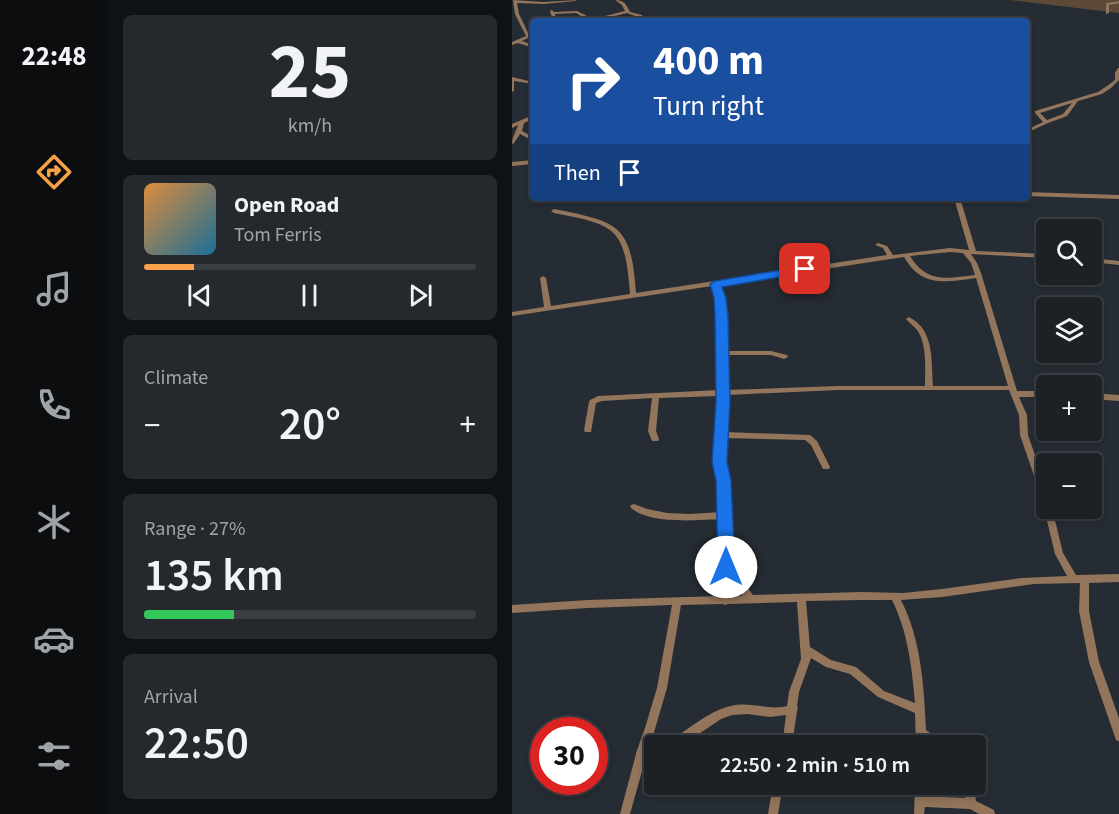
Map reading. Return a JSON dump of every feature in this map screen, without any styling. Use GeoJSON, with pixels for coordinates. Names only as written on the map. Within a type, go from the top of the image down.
{"type":"FeatureCollection","features":[{"type":"Feature","properties":{"kind":"street"},"geometry":{"type":"LineString","coordinates":[[530,36],[522,25],[515,1],[575,0]]}},
{"type":"Feature","properties":{"kind":"street"},"geometry":{"type":"LineString","coordinates":[[617,0],[628,9],[627,12]]}},
{"type":"Feature","properties":{"kind":"street"},"geometry":{"type":"LineString","coordinates":[[554,18],[552,10],[558,2]]}},
{"type":"Feature","properties":{"kind":"street"},"geometry":{"type":"LineString","coordinates":[[1107,13],[1107,4],[1120,2]]}},
{"type":"Feature","properties":{"kind":"street"},"geometry":{"type":"LineString","coordinates":[[552,13],[577,12],[587,18]]}},
{"type":"Feature","properties":{"kind":"street"},"geometry":{"type":"LineString","coordinates":[[599,18],[627,12],[641,18]]}},
{"type":"Feature","properties":{"kind":"street"},"geometry":{"type":"LineString","coordinates":[[522,25],[530,23]]}},
{"type":"Feature","properties":{"kind":"street"},"geometry":{"type":"LineString","coordinates":[[512,44],[530,37]]}},
{"type":"Feature","properties":{"kind":"street"},"geometry":{"type":"LineString","coordinates":[[519,42],[530,46]]}},
{"type":"Feature","properties":{"kind":"street"},"geometry":{"type":"LineString","coordinates":[[1046,122],[1037,112],[1078,100],[1112,85],[1117,80],[1117,73],[1120,69]]}},
{"type":"Feature","properties":{"kind":"street"},"geometry":{"type":"LineString","coordinates":[[512,91],[512,78],[530,82]]}},
{"type":"Feature","properties":{"kind":"street"},"geometry":{"type":"LineString","coordinates":[[1030,130],[1065,115],[1078,100]]}},
{"type":"Feature","properties":{"kind":"street"},"geometry":{"type":"LineString","coordinates":[[512,126],[530,118]]}},
{"type":"Feature","properties":{"kind":"street"},"geometry":{"type":"LineString","coordinates":[[512,142],[519,132],[522,121]]}},
{"type":"Feature","properties":{"kind":"street"},"geometry":{"type":"LineString","coordinates":[[519,132],[530,138]]}},
{"type":"Feature","properties":{"kind":"street"},"geometry":{"type":"LineString","coordinates":[[512,164],[530,162]]}},
{"type":"Feature","properties":{"kind":"street"},"geometry":{"type":"LineString","coordinates":[[1030,194],[1120,197]]}},
{"type":"Feature","properties":{"kind":"street"},"geometry":{"type":"LineString","coordinates":[[959,201],[969,252],[979,276],[1023,415],[1024,435],[1036,470]]}},
{"type":"Feature","properties":{"kind":"street"},"geometry":{"type":"LineString","coordinates":[[554,211],[590,219],[616,229],[621,234],[628,252],[633,296]]}},
{"type":"Feature","properties":{"kind":"street"},"geometry":{"type":"LineString","coordinates":[[878,245],[885,247],[891,257]]}},
{"type":"Feature","properties":{"kind":"street"},"geometry":{"type":"LineString","coordinates":[[512,314],[950,250],[1036,255]]}},
{"type":"Feature","properties":{"kind":"street"},"geometry":{"type":"LineString","coordinates":[[906,255],[914,271],[930,278],[979,276]]}},
{"type":"Feature","properties":{"kind":"street"},"geometry":{"type":"LineString","coordinates":[[1102,261],[1120,263]]}},
{"type":"Feature","properties":{"kind":"street"},"geometry":{"type":"LineString","coordinates":[[543,278],[548,308]]}},
{"type":"Feature","properties":{"kind":"street"},"geometry":{"type":"LineString","coordinates":[[715,284],[720,298],[722,353],[722,435],[719,462],[723,473],[725,515],[725,601]]}},
{"type":"Feature","properties":{"kind":"street"},"geometry":{"type":"LineString","coordinates":[[909,319],[920,326],[925,337],[929,387]]}},
{"type":"Feature","properties":{"kind":"street"},"geometry":{"type":"LineString","coordinates":[[722,353],[771,353],[784,357]]}},
{"type":"Feature","properties":{"kind":"street"},"geometry":{"type":"LineString","coordinates":[[588,430],[596,399],[795,389],[929,387],[1036,393]]}},
{"type":"Feature","properties":{"kind":"street"},"geometry":{"type":"LineString","coordinates":[[655,439],[652,431],[656,396]]}},
{"type":"Feature","properties":{"kind":"street"},"geometry":{"type":"LineString","coordinates":[[1102,397],[1120,398]]}},
{"type":"Feature","properties":{"kind":"street"},"geometry":{"type":"LineString","coordinates":[[722,435],[808,437],[814,443],[826,467]]}},
{"type":"Feature","properties":{"kind":"street"},"geometry":{"type":"LineString","coordinates":[[634,507],[643,512],[677,518],[725,515]]}},
{"type":"Feature","properties":{"kind":"street"},"geometry":{"type":"LineString","coordinates":[[1051,519],[1059,554],[1079,580],[1094,662],[1120,737]]}},
{"type":"Feature","properties":{"kind":"street"},"geometry":{"type":"LineString","coordinates":[[726,567],[751,600]]}},
{"type":"Feature","properties":{"kind":"street"},"geometry":{"type":"LineString","coordinates":[[512,609],[588,604],[862,596],[894,598],[963,592],[1024,582],[1120,578]]}},
{"type":"Feature","properties":{"kind":"street"},"geometry":{"type":"LineString","coordinates":[[894,598],[901,608],[911,643],[921,732],[925,735]]}},
{"type":"Feature","properties":{"kind":"street"},"geometry":{"type":"LineString","coordinates":[[788,735],[797,681],[806,659],[802,599]]}},
{"type":"Feature","properties":{"kind":"street"},"geometry":{"type":"LineString","coordinates":[[625,814],[667,667],[677,602]]}},
{"type":"Feature","properties":{"kind":"street"},"geometry":{"type":"LineString","coordinates":[[806,650],[829,664],[853,670],[881,694],[919,710]]}},
{"type":"Feature","properties":{"kind":"street"},"geometry":{"type":"LineString","coordinates":[[692,735],[730,711],[744,709],[774,714],[792,708]]}},
{"type":"Feature","properties":{"kind":"street"},"geometry":{"type":"LineString","coordinates":[[773,814],[776,795]]}},
{"type":"Feature","properties":{"kind":"street"},"geometry":{"type":"LineString","coordinates":[[919,795],[919,814]]}},
{"type":"Feature","properties":{"kind":"street"},"geometry":{"type":"LineString","coordinates":[[970,795],[971,804]]}},
{"type":"Feature","properties":{"kind":"street"},"geometry":{"type":"LineString","coordinates":[[919,801],[971,804],[990,814]]}},
{"type":"Feature","properties":{"kind":"shaded area"},"geometry":{"type":"Polygon","coordinates":[[[1010,0],[1119,0],[1119,13],[1010,0]]]}},
{"type":"Feature","properties":{"kind":"route"},"geometry":{"type":"LineString","coordinates":[[726,567],[724,480],[719,462],[723,428],[721,316],[720,298],[715,284],[805,269]]}}]}
